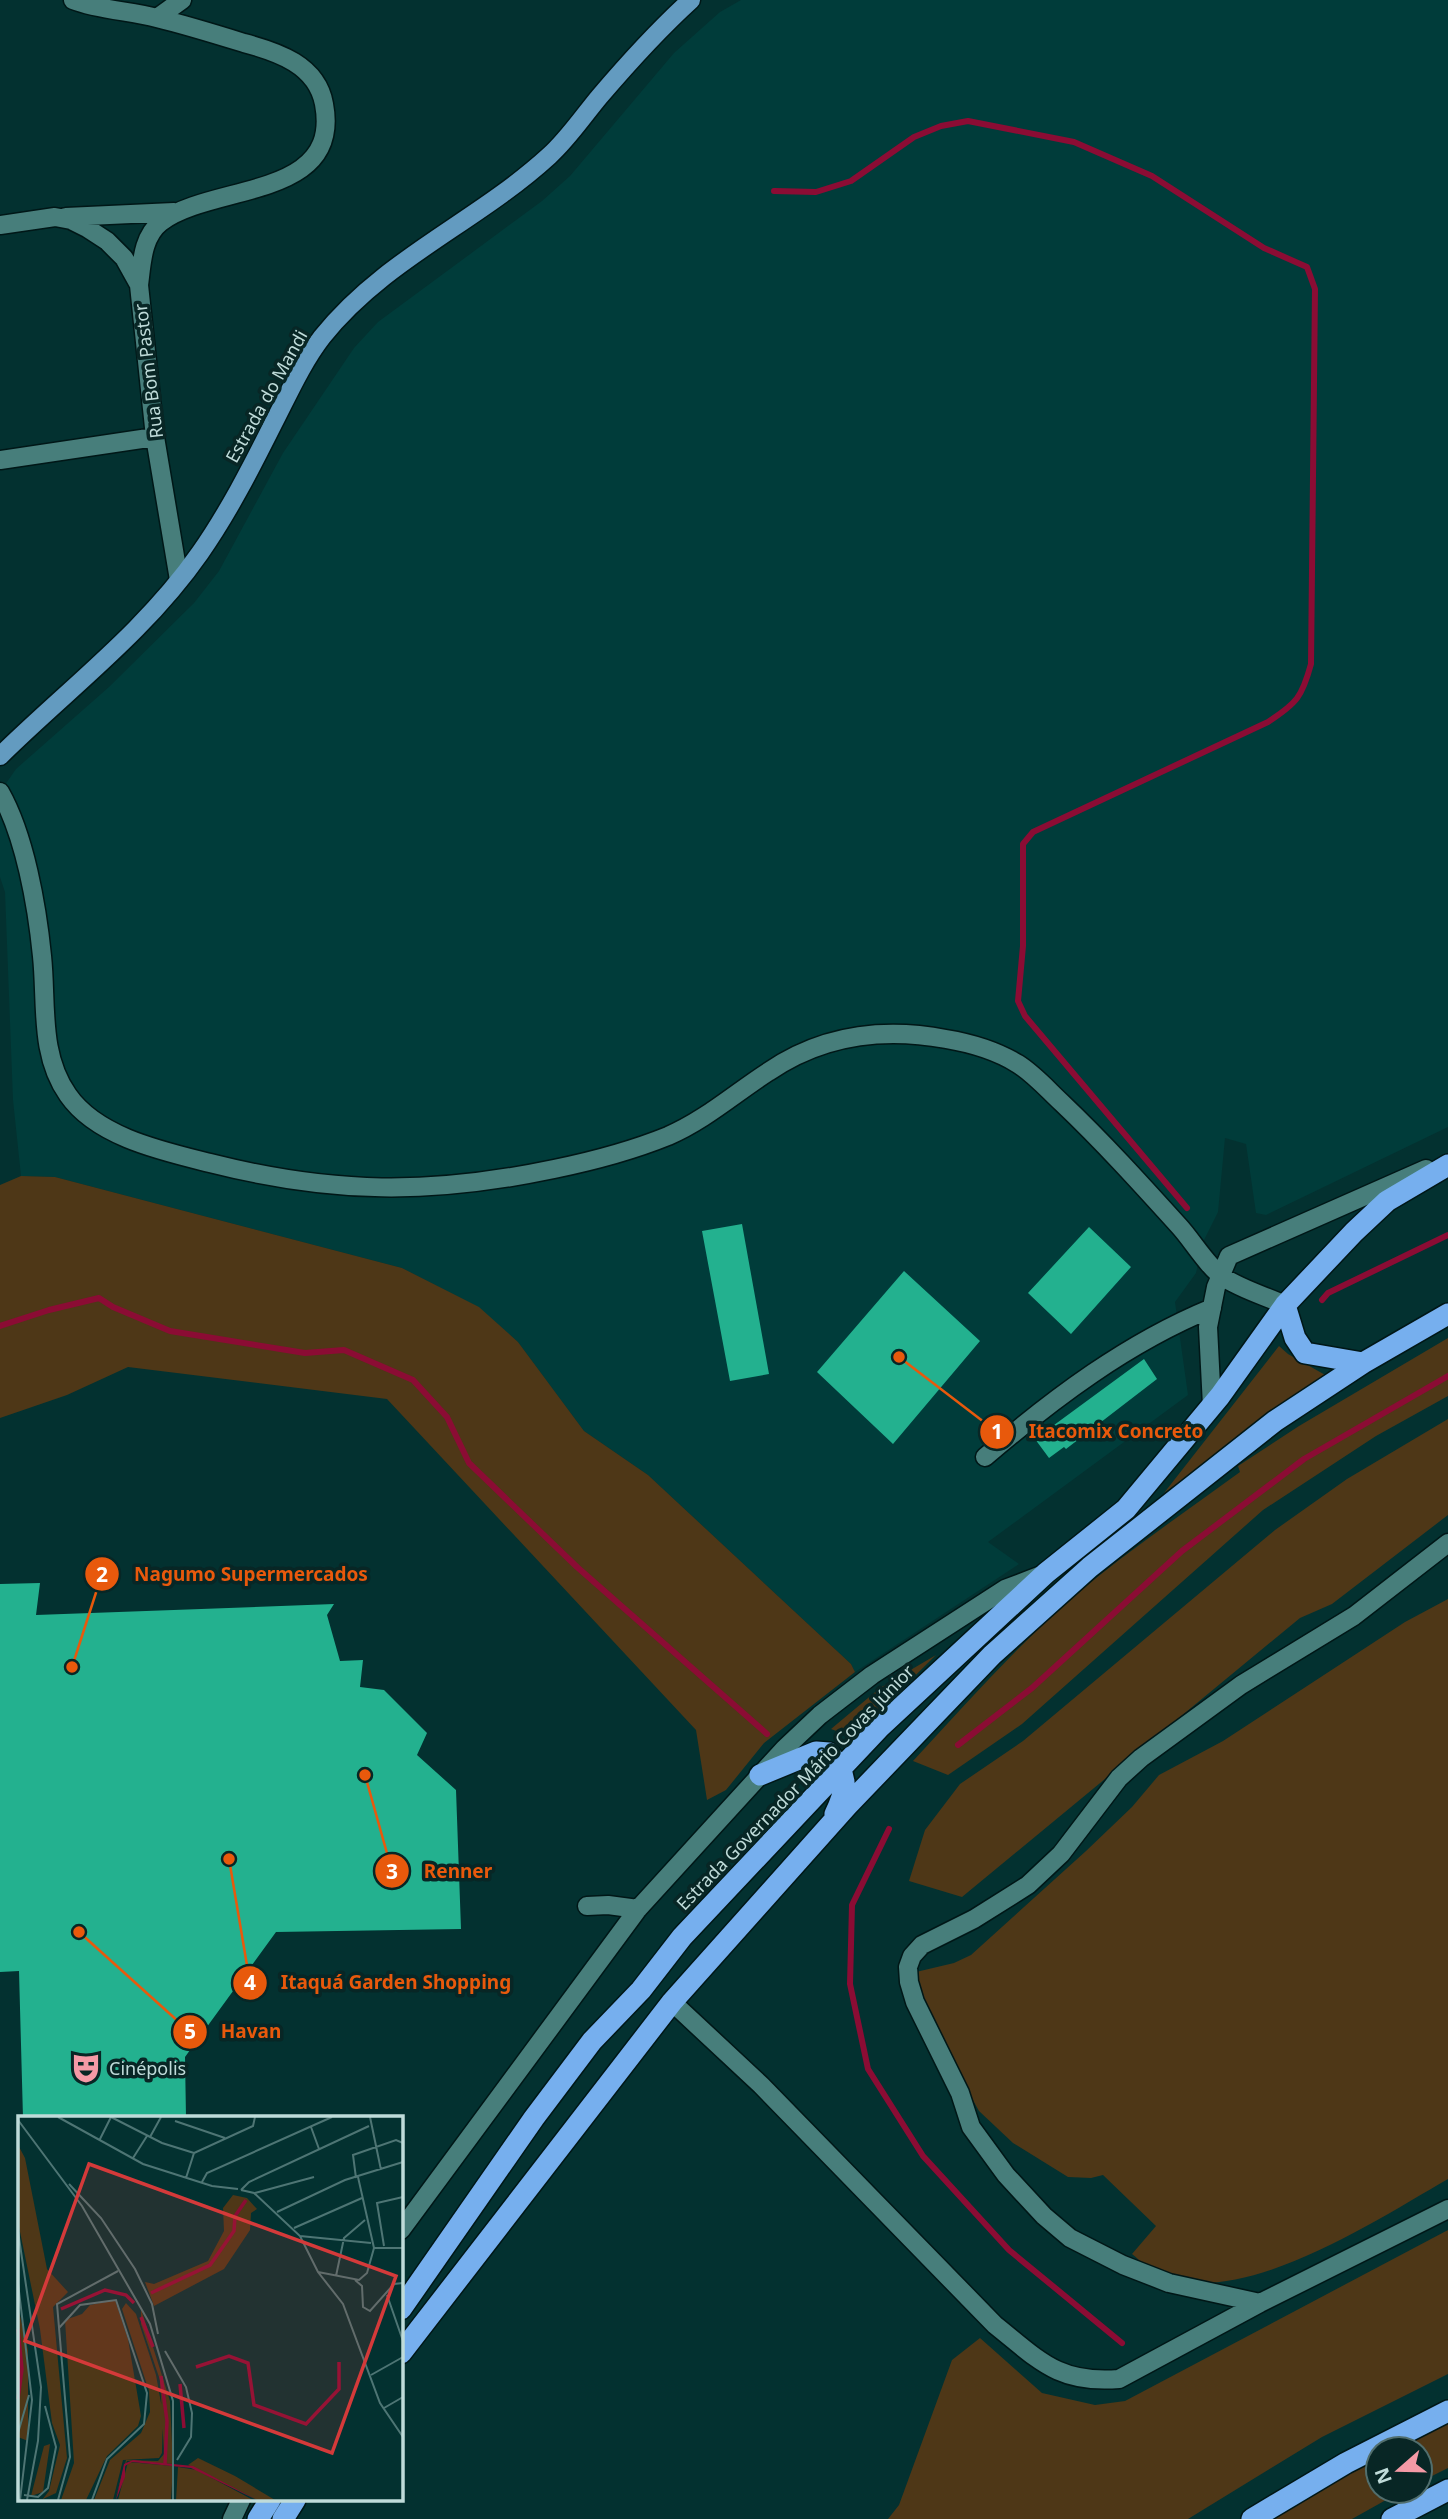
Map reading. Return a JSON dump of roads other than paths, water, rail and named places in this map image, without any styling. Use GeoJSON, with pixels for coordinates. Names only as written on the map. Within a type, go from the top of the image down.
{"type":"FeatureCollection","features":[{"type":"Feature","properties":{"kind":"highway","name":"Estrada Governador Mário Covas Júnior"},"geometry":{"type":"LineString","coordinates":[[402,2308],[534,2118],[592,2041],[641,1990],[682,1937],[880,1727],[1046,1573],[1126,1508],[1212,1406],[1285,1305],[1353,1232],[1387,1201],[1448,1162]]}},
{"type":"Feature","properties":{"kind":"highway"},"geometry":{"type":"LineString","coordinates":[[1285,1305],[1296,1338],[1305,1353],[1363,1363]]}},
{"type":"Feature","properties":{"kind":"highway"},"geometry":{"type":"LineString","coordinates":[[402,2352],[672,2002],[828,1828],[992,1655],[1090,1567],[1275,1421],[1363,1363],[1448,1314]]}},
{"type":"Feature","properties":{"kind":"highway"},"geometry":{"type":"LineString","coordinates":[[760,1775],[816,1752],[829,1753],[842,1768],[845,1788],[828,1828]]}},
{"type":"Feature","properties":{"kind":"highway"},"geometry":{"type":"LineString","coordinates":[[1252,2519],[1346,2463],[1448,2411]]}},
{"type":"Feature","properties":{"kind":"highway"},"geometry":{"type":"LineString","coordinates":[[1392,2519],[1448,2490]]}},
{"type":"Feature","properties":{"kind":"highway"},"geometry":{"type":"LineString","coordinates":[[258,2519],[269,2502]]}},
{"type":"Feature","properties":{"kind":"highway"},"geometry":{"type":"LineString","coordinates":[[283,2519],[294,2502]]}},
{"type":"Feature","properties":{"kind":"main road","name":"Estrada do Mandi"},"geometry":{"type":"LineString","coordinates":[[0,756],[104,661],[150,615],[179,580],[223,515],[297,377],[321,338],[342,314],[395,266],[521,179],[551,155],[637,52],[691,0]]}},
{"type":"Feature","properties":{"kind":"street"},"geometry":{"type":"LineString","coordinates":[[55,217],[179,211],[280,180],[298,170],[317,154],[326,128],[325,111],[317,83],[288,58],[260,47],[157,18],[73,0]]}},
{"type":"Feature","properties":{"kind":"street"},"geometry":{"type":"LineString","coordinates":[[157,18],[181,0]]}},
{"type":"Feature","properties":{"kind":"street"},"geometry":{"type":"LineString","coordinates":[[139,285],[144,247],[150,234],[160,223],[179,211]]}},
{"type":"Feature","properties":{"kind":"street","name":"Rua Bom Pastor"},"geometry":{"type":"LineString","coordinates":[[0,225],[55,217],[71,220],[107,242],[124,258],[139,285],[155,437],[179,580]]}},
{"type":"Feature","properties":{"kind":"street"},"geometry":{"type":"LineString","coordinates":[[0,460],[155,437]]}},
{"type":"Feature","properties":{"kind":"street"},"geometry":{"type":"LineString","coordinates":[[0,792],[8,807],[31,880],[43,955],[47,1045],[51,1060],[67,1094],[88,1118],[102,1128],[192,1158],[263,1176],[344,1187],[433,1188],[504,1180],[635,1149],[673,1134],[710,1114],[768,1072],[821,1043],[883,1034],[945,1038],[995,1053],[1018,1064],[1081,1121],[1190,1238],[1220,1276],[1285,1305]]}},
{"type":"Feature","properties":{"kind":"street"},"geometry":{"type":"LineString","coordinates":[[1212,1406],[1208,1327],[1220,1276],[1229,1256],[1448,1162]]}},
{"type":"Feature","properties":{"kind":"street"},"geometry":{"type":"LineString","coordinates":[[985,1457],[1030,1418],[1085,1377],[1174,1323],[1212,1308]]}},
{"type":"Feature","properties":{"kind":"street"},"geometry":{"type":"LineString","coordinates":[[1260,2303],[1169,2283],[1123,2265],[1070,2238],[1044,2216],[1006,2175],[971,2126],[960,2093],[915,2002],[908,1967],[912,1956],[922,1945],[974,1919],[1028,1885],[1061,1854],[1119,1778],[1141,1758],[1241,1685],[1354,1616],[1448,1543]]}},
{"type":"Feature","properties":{"kind":"street"},"geometry":{"type":"LineString","coordinates":[[402,2229],[638,1909],[760,1775],[820,1715],[872,1675],[1006,1589],[1046,1573]]}},
{"type":"Feature","properties":{"kind":"street"},"geometry":{"type":"LineString","coordinates":[[587,1906],[608,1905],[638,1909]]}},
{"type":"Feature","properties":{"kind":"street"},"geometry":{"type":"LineString","coordinates":[[672,2002],[761,2085],[995,2325],[1062,2374],[1094,2381],[1119,2379],[1260,2303],[1448,2209]]}},
{"type":"Feature","properties":{"kind":"street"},"geometry":{"type":"LineString","coordinates":[[232,2519],[240,2502]]}},
{"type":"Feature","properties":{"kind":"waterway"},"geometry":{"type":"LineString","coordinates":[[774,191],[816,192],[851,181],[914,137],[941,126],[968,121],[1074,142],[1152,176],[1264,248],[1307,267],[1315,289],[1311,664],[1305,684],[1292,704],[1268,722],[1033,832],[1023,844],[1023,946],[1018,1001],[1025,1016],[1187,1208]]}},
{"type":"Feature","properties":{"kind":"waterway"},"geometry":{"type":"LineString","coordinates":[[1322,1300],[1328,1293],[1448,1235]]}},
{"type":"Feature","properties":{"kind":"waterway"},"geometry":{"type":"LineString","coordinates":[[0,1326],[99,1298],[113,1307],[170,1331],[305,1353],[344,1350],[413,1380],[447,1417],[469,1463],[577,1567],[767,1734]]}},
{"type":"Feature","properties":{"kind":"waterway"},"geometry":{"type":"LineString","coordinates":[[958,1745],[1032,1688],[1182,1551],[1304,1459],[1448,1376]]}},
{"type":"Feature","properties":{"kind":"waterway"},"geometry":{"type":"LineString","coordinates":[[889,1829],[852,1905],[850,1984],[868,2069],[923,2156],[1009,2250],[1122,2343]]}},
{"type":"Feature","properties":{"kind":"place","name":"Itacomix Concreto"},"geometry":{"type":"Point","coordinates":[899,1357]}},
{"type":"Feature","properties":{"kind":"place","name":"Nagumo Supermercados"},"geometry":{"type":"Point","coordinates":[72,1667]}},
{"type":"Feature","properties":{"kind":"place","name":"Renner"},"geometry":{"type":"Point","coordinates":[365,1775]}},
{"type":"Feature","properties":{"kind":"place","name":"Itaquá Garden Shopping"},"geometry":{"type":"Point","coordinates":[229,1859]}},
{"type":"Feature","properties":{"kind":"place","name":"Havan"},"geometry":{"type":"Point","coordinates":[79,1932]}},
{"type":"Feature","properties":{"kind":"place","name":"Cinépolis"},"geometry":{"type":"Point","coordinates":[86,2068]}}]}
